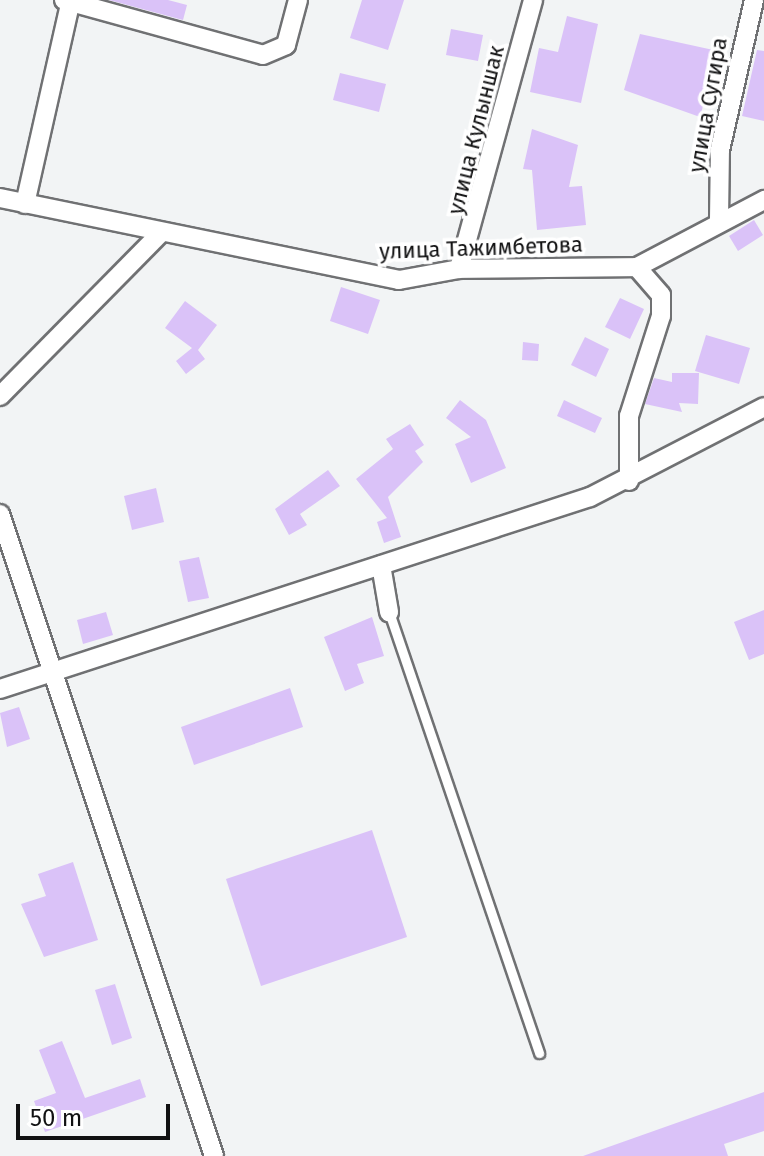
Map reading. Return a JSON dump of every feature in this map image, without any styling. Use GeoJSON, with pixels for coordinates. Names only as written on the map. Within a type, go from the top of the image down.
{"type":"FeatureCollection","features":[{"type":"Feature","properties":{"kind":"street"},"geometry":{"type":"LineString","coordinates":[[25,204],[69,2],[263,55],[286,45],[298,0]]}},
{"type":"Feature","properties":{"kind":"street","name":"улица Кулыншак"},"geometry":{"type":"LineString","coordinates":[[459,269],[533,0]]}},
{"type":"Feature","properties":{"kind":"street","name":"улица Сугира"},"geometry":{"type":"LineString","coordinates":[[719,219],[720,150],[754,0]]}},
{"type":"Feature","properties":{"kind":"street","name":"улица Тажимбетова"},"geometry":{"type":"LineString","coordinates":[[0,198],[369,277],[432,278],[459,269],[637,267],[719,219],[764,200]]}},
{"type":"Feature","properties":{"kind":"street"},"geometry":{"type":"LineString","coordinates":[[0,396],[160,234]]}},
{"type":"Feature","properties":{"kind":"street"},"geometry":{"type":"LineString","coordinates":[[629,481],[629,416],[661,316],[661,295],[637,267]]}},
{"type":"Feature","properties":{"kind":"street"},"geometry":{"type":"LineString","coordinates":[[0,689],[629,481],[764,407]]}},
{"type":"Feature","properties":{"kind":"street"},"geometry":{"type":"LineString","coordinates":[[0,514],[214,1156]]}},
{"type":"Feature","properties":{"kind":"street"},"geometry":{"type":"LineString","coordinates":[[381,565],[389,612]]}},
{"type":"Feature","properties":{"kind":"lane"},"geometry":{"type":"LineString","coordinates":[[389,612],[539,1053]]}},
{"type":"Feature","properties":{"kind":"building"},"geometry":{"type":"Polygon","coordinates":[[[109,0],[168,0],[187,5],[183,20],[109,0]]]}},
{"type":"Feature","properties":{"kind":"building"},"geometry":{"type":"Polygon","coordinates":[[[362,0],[404,0],[388,50],[350,38],[362,0]]]}},
{"type":"Feature","properties":{"kind":"building"},"geometry":{"type":"Polygon","coordinates":[[[567,16],[598,24],[581,103],[530,92],[539,48],[558,52],[567,16]]]}},
{"type":"Feature","properties":{"kind":"building"},"geometry":{"type":"Polygon","coordinates":[[[451,29],[483,35],[478,61],[446,55],[451,29]]]}},
{"type":"Feature","properties":{"kind":"building"},"geometry":{"type":"Polygon","coordinates":[[[640,34],[718,51],[700,117],[624,90],[640,34]]]}},
{"type":"Feature","properties":{"kind":"building"},"geometry":{"type":"Polygon","coordinates":[[[757,50],[764,51],[764,121],[742,116],[757,50]]]}},
{"type":"Feature","properties":{"kind":"building"},"geometry":{"type":"Polygon","coordinates":[[[340,73],[386,84],[379,112],[333,100],[340,73]]]}},
{"type":"Feature","properties":{"kind":"building"},"geometry":{"type":"Polygon","coordinates":[[[532,129],[578,145],[569,187],[582,186],[586,225],[537,230],[532,170],[523,169],[532,129]]]}},
{"type":"Feature","properties":{"kind":"building"},"geometry":{"type":"Polygon","coordinates":[[[754,220],[763,235],[738,251],[729,236],[754,220]]]}},
{"type":"Feature","properties":{"kind":"building"},"geometry":{"type":"Polygon","coordinates":[[[341,287],[380,300],[368,334],[330,321],[341,287]]]}},
{"type":"Feature","properties":{"kind":"building"},"geometry":{"type":"Polygon","coordinates":[[[620,298],[644,309],[630,339],[605,327],[620,298]]]}},
{"type":"Feature","properties":{"kind":"building"},"geometry":{"type":"Polygon","coordinates":[[[185,301],[217,325],[198,350],[205,359],[186,374],[176,361],[192,348],[165,328],[185,301]]]}},
{"type":"Feature","properties":{"kind":"building"},"geometry":{"type":"Polygon","coordinates":[[[706,335],[750,348],[739,384],[695,371],[706,335]]]}},
{"type":"Feature","properties":{"kind":"building"},"geometry":{"type":"Polygon","coordinates":[[[585,337],[609,349],[596,377],[571,365],[585,337]]]}},
{"type":"Feature","properties":{"kind":"building"},"geometry":{"type":"Polygon","coordinates":[[[523,342],[539,344],[538,361],[522,360],[523,342]]]}},
{"type":"Feature","properties":{"kind":"building"},"geometry":{"type":"Polygon","coordinates":[[[672,373],[699,373],[698,404],[679,403],[682,412],[645,404],[654,378],[672,382],[672,373]]]}},
{"type":"Feature","properties":{"kind":"building"},"geometry":{"type":"Polygon","coordinates":[[[460,400],[486,420],[506,468],[471,483],[455,444],[471,437],[446,418],[460,400]]]}},
{"type":"Feature","properties":{"kind":"building"},"geometry":{"type":"Polygon","coordinates":[[[564,400],[602,418],[595,433],[557,416],[564,400]]]}},
{"type":"Feature","properties":{"kind":"building"},"geometry":{"type":"Polygon","coordinates":[[[410,424],[424,445],[415,451],[423,462],[388,497],[401,537],[384,543],[377,522],[387,518],[356,479],[393,449],[386,439],[410,424]]]}},
{"type":"Feature","properties":{"kind":"building"},"geometry":{"type":"Polygon","coordinates":[[[328,470],[340,486],[300,514],[307,525],[289,535],[275,509],[328,470]]]}},
{"type":"Feature","properties":{"kind":"building"},"geometry":{"type":"Polygon","coordinates":[[[156,488],[164,522],[132,530],[124,496],[156,488]]]}},
{"type":"Feature","properties":{"kind":"building"},"geometry":{"type":"Polygon","coordinates":[[[199,557],[209,598],[188,602],[179,561],[199,557]]]}},
{"type":"Feature","properties":{"kind":"building"},"geometry":{"type":"Polygon","coordinates":[[[764,610],[764,654],[749,660],[734,622],[764,610]]]}},
{"type":"Feature","properties":{"kind":"building"},"geometry":{"type":"Polygon","coordinates":[[[106,612],[113,635],[83,644],[77,620],[106,612]]]}},
{"type":"Feature","properties":{"kind":"building"},"geometry":{"type":"Polygon","coordinates":[[[372,617],[384,656],[357,664],[364,683],[345,691],[324,637],[372,617]]]}},
{"type":"Feature","properties":{"kind":"building"},"geometry":{"type":"Polygon","coordinates":[[[290,688],[303,727],[194,765],[181,727],[290,688]]]}},
{"type":"Feature","properties":{"kind":"building"},"geometry":{"type":"Polygon","coordinates":[[[19,707],[30,739],[7,747],[0,713],[19,707]]]}},
{"type":"Feature","properties":{"kind":"building"},"geometry":{"type":"Polygon","coordinates":[[[372,830],[407,937],[261,986],[226,879],[372,830]]]}},
{"type":"Feature","properties":{"kind":"building"},"geometry":{"type":"Polygon","coordinates":[[[73,862],[98,940],[44,957],[21,904],[46,896],[38,874],[73,862]]]}},
{"type":"Feature","properties":{"kind":"building"},"geometry":{"type":"Polygon","coordinates":[[[115,984],[132,1038],[112,1045],[95,990],[115,984]]]}},
{"type":"Feature","properties":{"kind":"building"},"geometry":{"type":"Polygon","coordinates":[[[62,1041],[85,1098],[140,1079],[146,1097],[45,1132],[34,1101],[56,1093],[39,1050],[62,1041]]]}},
{"type":"Feature","properties":{"kind":"building"},"geometry":{"type":"Polygon","coordinates":[[[764,1092],[764,1131],[724,1144],[728,1156],[583,1156],[764,1092]]]}}]}
